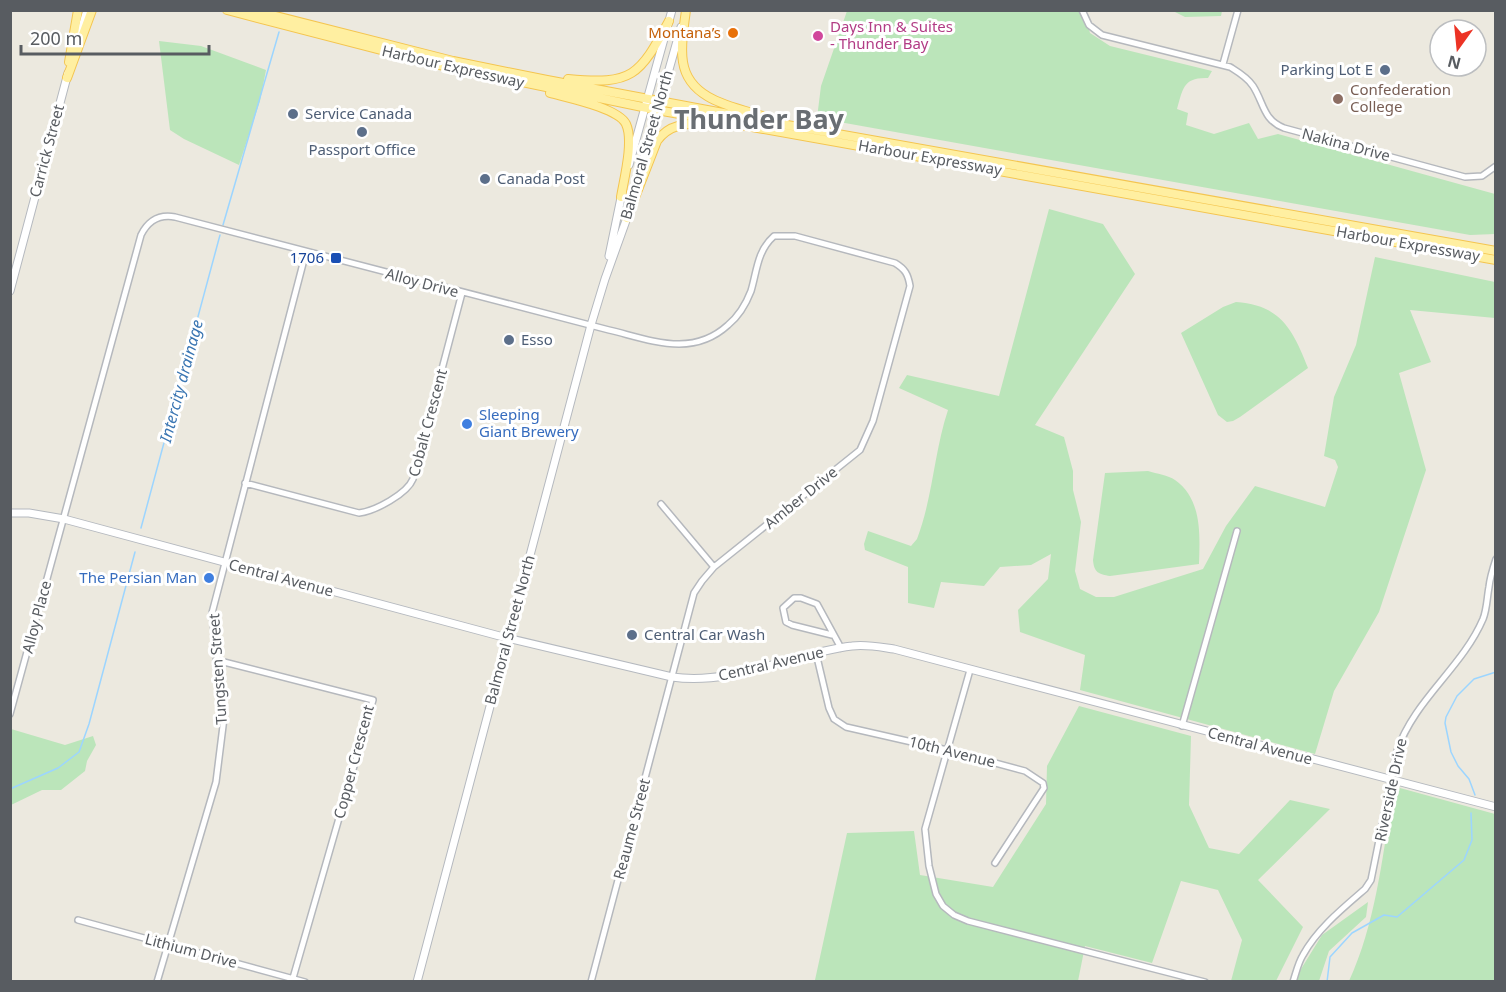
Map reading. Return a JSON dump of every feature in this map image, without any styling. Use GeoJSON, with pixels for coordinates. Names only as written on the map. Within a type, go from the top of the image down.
{"type":"FeatureCollection","features":[{"type":"Feature","properties":{"kind":"main road"},"geometry":{"type":"LineString","coordinates":[[66,78],[78,10]]}},
{"type":"Feature","properties":{"kind":"main road","name":"Carrick Street"},"geometry":{"type":"LineString","coordinates":[[10,291],[66,78],[87,10]]}},
{"type":"Feature","properties":{"kind":"main road"},"geometry":{"type":"LineString","coordinates":[[66,78],[92,10]]}},
{"type":"Feature","properties":{"kind":"main road","name":"Harbour Expressway"},"geometry":{"type":"LineString","coordinates":[[227,10],[425,62],[500,78],[647,103],[660,101],[1496,251]]}},
{"type":"Feature","properties":{"kind":"main road","name":"Balmoral Street North"},"geometry":{"type":"LineString","coordinates":[[605,279],[621,197],[672,10]]}},
{"type":"Feature","properties":{"kind":"main road"},"geometry":{"type":"LineString","coordinates":[[686,10],[683,63],[694,87],[714,100],[799,127]]}},
{"type":"Feature","properties":{"kind":"main road","name":"Balmoral Street North"},"geometry":{"type":"LineString","coordinates":[[417,981],[591,325],[627,218],[686,10]]}},
{"type":"Feature","properties":{"kind":"main road","name":"Harbour Expressway"},"geometry":{"type":"LineString","coordinates":[[256,11],[453,61],[647,103],[657,110],[1496,260]]}},
{"type":"Feature","properties":{"kind":"main road"},"geometry":{"type":"LineString","coordinates":[[519,74],[588,81],[605,81],[629,75],[648,58],[669,21]]}},
{"type":"Feature","properties":{"kind":"main road"},"geometry":{"type":"LineString","coordinates":[[500,78],[609,111],[622,119],[626,125],[629,143],[621,197]]}},
{"type":"Feature","properties":{"kind":"main road"},"geometry":{"type":"LineString","coordinates":[[627,218],[657,141],[662,134],[679,124],[729,122]]}},
{"type":"Feature","properties":{"kind":"main road","name":"Central Avenue"},"geometry":{"type":"LineString","coordinates":[[10,513],[29,513],[64,519],[507,638],[688,680],[721,677],[841,648],[867,646],[894,649],[1496,807]]}},
{"type":"Feature","properties":{"kind":"street"},"geometry":{"type":"LineString","coordinates":[[1082,10],[1089,25],[1102,35],[1223,64],[1238,10]]}},
{"type":"Feature","properties":{"kind":"street","name":"Nakina Drive"},"geometry":{"type":"LineString","coordinates":[[1223,64],[1248,81],[1270,120],[1284,128],[1465,177],[1482,176],[1496,166]]}},
{"type":"Feature","properties":{"kind":"street","name":"Alloy Drive"},"geometry":{"type":"LineString","coordinates":[[64,519],[138,244],[144,228],[156,218],[168,216],[667,344],[687,345],[708,339],[723,330],[739,314],[751,291],[761,252],[774,236],[784,235],[895,263],[905,269],[909,277],[910,286],[906,303]]}},
{"type":"Feature","properties":{"kind":"street","name":"Tungsten Street"},"geometry":{"type":"LineString","coordinates":[[157,981],[216,782],[224,718],[212,613],[306,252]]}},
{"type":"Feature","properties":{"kind":"street","name":"Cobalt Crescent"},"geometry":{"type":"LineString","coordinates":[[245,483],[359,513],[374,509],[408,488],[413,478],[462,293]]}},
{"type":"Feature","properties":{"kind":"street","name":"Amber Drive"},"geometry":{"type":"LineString","coordinates":[[672,677],[694,593],[702,581],[714,567],[860,450],[873,421],[906,303]]}},
{"type":"Feature","properties":{"kind":"street"},"geometry":{"type":"LineString","coordinates":[[661,504],[714,567]]}},
{"type":"Feature","properties":{"kind":"street","name":"Alloy Place"},"geometry":{"type":"LineString","coordinates":[[10,714],[64,519]]}},
{"type":"Feature","properties":{"kind":"street"},"geometry":{"type":"LineString","coordinates":[[1182,726],[1237,531]]}},
{"type":"Feature","properties":{"kind":"street","name":"Riverside Drive"},"geometry":{"type":"LineString","coordinates":[[1293,981],[1308,946],[1365,889],[1371,880],[1397,751],[1403,732],[1437,684],[1458,661],[1484,617],[1489,583],[1496,560]]}},
{"type":"Feature","properties":{"kind":"street"},"geometry":{"type":"LineString","coordinates":[[832,634],[786,622],[783,608],[794,598],[817,604],[841,648]]}},
{"type":"Feature","properties":{"kind":"street","name":"10th Avenue"},"geometry":{"type":"LineString","coordinates":[[816,653],[829,708],[834,719],[846,727],[1025,771],[1043,783],[1044,788],[995,863]]}},
{"type":"Feature","properties":{"kind":"street","name":"Copper Crescent"},"geometry":{"type":"LineString","coordinates":[[216,660],[373,700],[293,978]]}},
{"type":"Feature","properties":{"kind":"street"},"geometry":{"type":"LineString","coordinates":[[970,670],[925,829],[928,866],[936,894],[943,906],[954,915],[968,921],[1205,981]]}},
{"type":"Feature","properties":{"kind":"street","name":"Reaume Street"},"geometry":{"type":"LineString","coordinates":[[591,981],[672,677]]}},
{"type":"Feature","properties":{"kind":"street","name":"Lithium Drive"},"geometry":{"type":"LineString","coordinates":[[78,920],[305,981]]}},
{"type":"Feature","properties":{"kind":"green space"},"geometry":{"type":"Polygon","coordinates":[[[1222,10],[1221,16],[1185,17],[1173,11],[1222,10]]]}},
{"type":"Feature","properties":{"kind":"green space"},"geometry":{"type":"Polygon","coordinates":[[[847,11],[1084,11],[1090,33],[1110,46],[1212,71],[1208,78],[1193,80],[1183,90],[1177,109],[1188,113],[1186,125],[1214,134],[1249,123],[1258,139],[1278,134],[1495,194],[1495,234],[1470,235],[817,118],[821,86],[847,11]]]}},
{"type":"Feature","properties":{"kind":"green space"},"geometry":{"type":"Polygon","coordinates":[[[159,41],[201,46],[266,70],[260,101],[239,165],[170,130],[159,41]]]}},
{"type":"Feature","properties":{"kind":"green space"},"geometry":{"type":"Polygon","coordinates":[[[1049,209],[1103,224],[1135,274],[1035,425],[1064,437],[1073,471],[1073,490],[1081,522],[1075,571],[1080,589],[1096,597],[1114,597],[1203,569],[1226,526],[1255,486],[1325,507],[1338,467],[1335,460],[1324,456],[1334,397],[1356,345],[1375,257],[1495,282],[1495,318],[1410,310],[1431,362],[1399,373],[1426,470],[1379,612],[1334,691],[1315,754],[1080,690],[1085,655],[1020,632],[1018,610],[1048,579],[1051,554],[1031,565],[1000,567],[984,586],[941,582],[934,608],[908,603],[908,567],[865,550],[864,544],[868,531],[911,546],[917,539],[927,507],[939,442],[948,410],[899,388],[907,375],[999,396],[1049,209]]]}},
{"type":"Feature","properties":{"kind":"green space"},"geometry":{"type":"Polygon","coordinates":[[[1236,302],[1264,308],[1275,314],[1297,342],[1308,368],[1240,417],[1227,422],[1218,415],[1181,333],[1223,307],[1236,302]]]}},
{"type":"Feature","properties":{"kind":"green space"},"geometry":{"type":"Polygon","coordinates":[[[1148,471],[1175,480],[1190,497],[1198,518],[1199,564],[1110,576],[1100,573],[1096,570],[1093,560],[1105,473],[1148,471]]]}},
{"type":"Feature","properties":{"kind":"green space"},"geometry":{"type":"Polygon","coordinates":[[[1079,706],[1191,736],[1189,805],[1209,848],[1239,854],[1290,800],[1330,809],[1258,880],[1303,927],[1276,981],[1231,981],[1242,940],[1218,890],[1181,881],[1152,963],[1085,946],[1078,981],[810,982],[815,980],[847,833],[914,831],[920,875],[993,887],[1046,804],[1047,766],[1079,706]]]}},
{"type":"Feature","properties":{"kind":"green space"},"geometry":{"type":"Polygon","coordinates":[[[11,729],[65,745],[93,736],[96,745],[87,761],[85,771],[61,790],[42,790],[11,805],[11,729]]]}},
{"type":"Feature","properties":{"kind":"green space"},"geometry":{"type":"Polygon","coordinates":[[[1400,788],[1495,814],[1495,981],[1349,981],[1358,960],[1371,915],[1394,791],[1400,788]]]}},
{"type":"Feature","properties":{"kind":"green space"},"geometry":{"type":"Polygon","coordinates":[[[1368,902],[1366,917],[1329,951],[1319,981],[1293,982],[1322,935],[1368,902]]]}},
{"type":"Feature","properties":{"kind":"waterway","name":"Intercity drainage"},"geometry":{"type":"LineString","coordinates":[[223,225],[279,32]]}},
{"type":"Feature","properties":{"kind":"waterway","name":"Intercity drainage"},"geometry":{"type":"LineString","coordinates":[[141,528],[220,235]]}},
{"type":"Feature","properties":{"kind":"waterway","name":"Intercity drainage"},"geometry":{"type":"LineString","coordinates":[[10,789],[58,768],[79,752],[89,724],[135,552]]}},
{"type":"Feature","properties":{"kind":"waterway"},"geometry":{"type":"LineString","coordinates":[[1475,795],[1469,779],[1458,766],[1451,752],[1445,723],[1446,717],[1457,696],[1474,679],[1496,672]]}},
{"type":"Feature","properties":{"kind":"waterway"},"geometry":{"type":"LineString","coordinates":[[1327,982],[1330,957],[1352,933],[1384,915],[1397,917],[1464,860],[1472,840],[1471,813]]}},
{"type":"Feature","properties":{"kind":"place","name":"Montana’s"},"geometry":{"type":"Point","coordinates":[733,33]}},
{"type":"Feature","properties":{"kind":"place","name":"Days Inn & Suites - Thunder Bay"},"geometry":{"type":"Point","coordinates":[818,36]}},
{"type":"Feature","properties":{"kind":"place","name":"Parking Lot E"},"geometry":{"type":"Point","coordinates":[1385,70]}},
{"type":"Feature","properties":{"kind":"place","name":"Confederation College"},"geometry":{"type":"Point","coordinates":[1338,99]}},
{"type":"Feature","properties":{"kind":"place","name":"Service Canada"},"geometry":{"type":"Point","coordinates":[293,114]}},
{"type":"Feature","properties":{"kind":"place","name":"Passport Office"},"geometry":{"type":"Point","coordinates":[362,132]}},
{"type":"Feature","properties":{"kind":"place","name":"Canada Post"},"geometry":{"type":"Point","coordinates":[485,179]}},
{"type":"Feature","properties":{"kind":"place","name":"1706"},"geometry":{"type":"Point","coordinates":[336,258]}},
{"type":"Feature","properties":{"kind":"place","name":"Esso"},"geometry":{"type":"Point","coordinates":[509,340]}},
{"type":"Feature","properties":{"kind":"place","name":"Sleeping Giant Brewery"},"geometry":{"type":"Point","coordinates":[467,424]}},
{"type":"Feature","properties":{"kind":"place","name":"The Persian Man"},"geometry":{"type":"Point","coordinates":[209,578]}},
{"type":"Feature","properties":{"kind":"place","name":"Central Car Wash"},"geometry":{"type":"Point","coordinates":[632,635]}},
{"type":"Feature","properties":{"kind":"district","name":"Thunder Bay"},"geometry":{"type":"Point","coordinates":[759,120]}}]}
